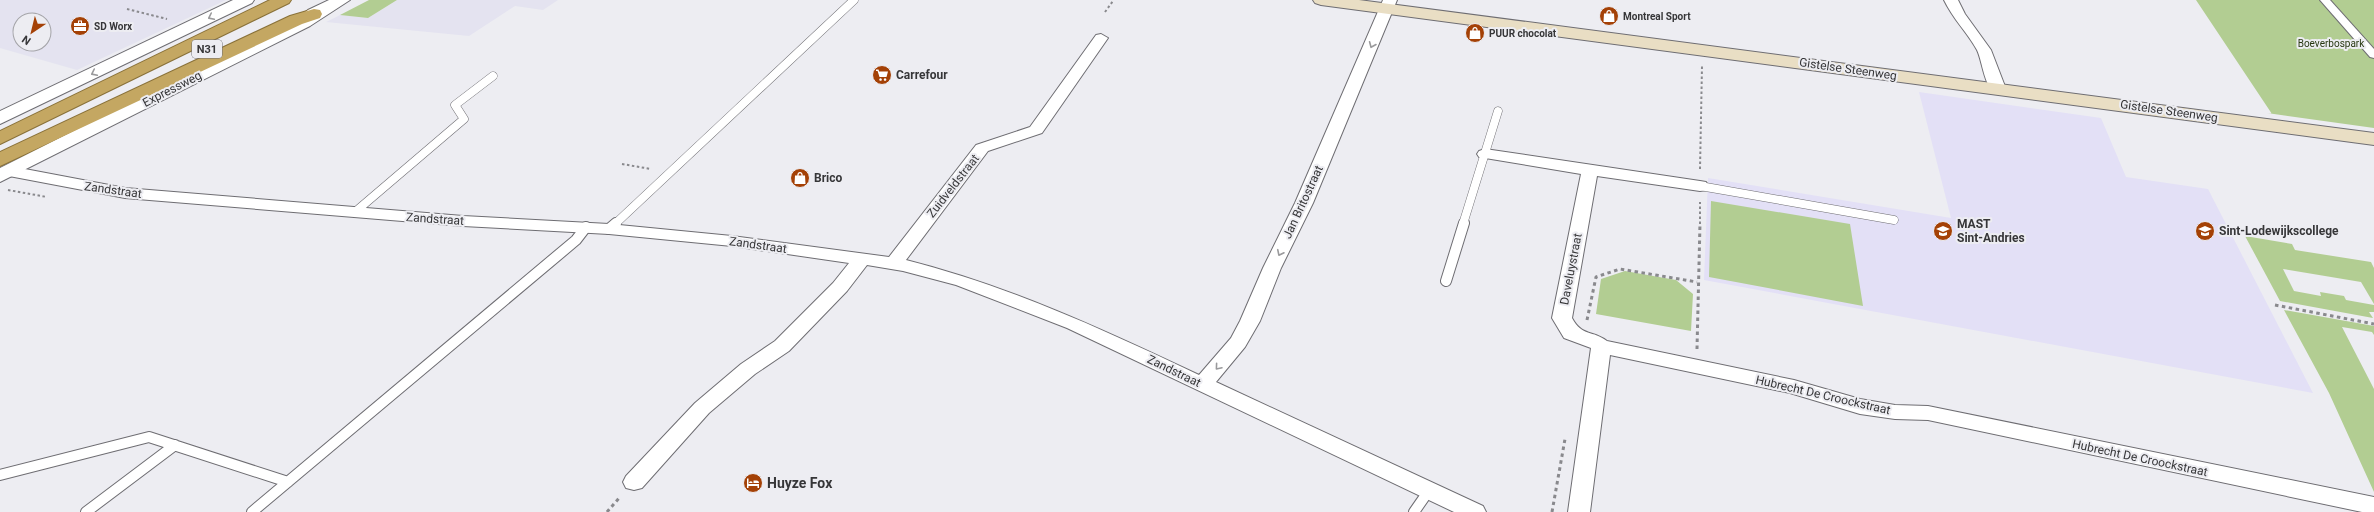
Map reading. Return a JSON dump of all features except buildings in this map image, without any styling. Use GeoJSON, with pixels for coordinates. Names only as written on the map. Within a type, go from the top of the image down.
{"type":"FeatureCollection","features":[{"type":"Feature","properties":{"kind":"highway","name":"N31"},"geometry":{"type":"LineString","coordinates":[[0,138],[283,0]]}},
{"type":"Feature","properties":{"kind":"highway","name":"N31"},"geometry":{"type":"LineString","coordinates":[[3,174],[296,20],[310,7]]}},
{"type":"Feature","properties":{"kind":"highway","name":"Expressweg"},"geometry":{"type":"LineString","coordinates":[[0,152],[310,7]]}},
{"type":"Feature","properties":{"kind":"main road","name":"Gistelse Steenweg"},"geometry":{"type":"LineString","coordinates":[[1322,0],[1388,4],[1702,50],[2374,139]]}},
{"type":"Feature","properties":{"kind":"street"},"geometry":{"type":"LineString","coordinates":[[0,118],[246,0]]}},
{"type":"Feature","properties":{"kind":"street","name":"Expressweg"},"geometry":{"type":"LineString","coordinates":[[310,7],[342,0]]}},
{"type":"Feature","properties":{"kind":"street"},"geometry":{"type":"LineString","coordinates":[[1951,0],[1984,50],[1998,89]]}},
{"type":"Feature","properties":{"kind":"street"},"geometry":{"type":"LineString","coordinates":[[2326,0],[2374,55]]}},
{"type":"Feature","properties":{"kind":"street","name":"Jan Britostraat"},"geometry":{"type":"LineString","coordinates":[[1202,385],[1238,342],[1250,321],[1272,268],[1307,196],[1388,4]]}},
{"type":"Feature","properties":{"kind":"street","name":"Zuidveldstraat"},"geometry":{"type":"LineString","coordinates":[[894,263],[982,148],[998,141],[1036,130],[1101,38]]}},
{"type":"Feature","properties":{"kind":"street"},"geometry":{"type":"LineString","coordinates":[[1485,154],[1700,186]]}},
{"type":"Feature","properties":{"kind":"street","name":"Daveluystraat"},"geometry":{"type":"LineString","coordinates":[[1590,170],[1562,318],[1570,332],[1592,342]]}},
{"type":"Feature","properties":{"kind":"street","name":"Zandstraat"},"geometry":{"type":"LineString","coordinates":[[3,174],[125,193],[510,224],[609,229],[863,258],[894,263],[963,281],[1016,300],[1074,324],[1202,385],[1430,489],[1475,512]]}},
{"type":"Feature","properties":{"kind":"street"},"geometry":{"type":"LineString","coordinates":[[634,482],[702,408],[748,369],[782,346],[840,287],[863,258]]}},
{"type":"Feature","properties":{"kind":"street"},"geometry":{"type":"LineString","coordinates":[[1579,512],[1598,386],[1592,342]]}},
{"type":"Feature","properties":{"kind":"street","name":"Hubrecht De Croockstraat"},"geometry":{"type":"LineString","coordinates":[[1592,342],[1697,368],[1794,387],[1825,398],[1905,414],[1928,413],[2374,506]]}},
{"type":"Feature","properties":{"kind":"lane"},"geometry":{"type":"LineString","coordinates":[[609,229],[854,0]]}},
{"type":"Feature","properties":{"kind":"lane"},"geometry":{"type":"LineString","coordinates":[[355,212],[464,119],[455,105],[493,76]]}},
{"type":"Feature","properties":{"kind":"lane"},"geometry":{"type":"LineString","coordinates":[[1446,281],[1498,111]]}},
{"type":"Feature","properties":{"kind":"lane"},"geometry":{"type":"LineString","coordinates":[[1700,186],[1894,220]]}},
{"type":"Feature","properties":{"kind":"lane"},"geometry":{"type":"LineString","coordinates":[[252,512],[576,240],[586,227]]}},
{"type":"Feature","properties":{"kind":"lane"},"geometry":{"type":"LineString","coordinates":[[0,475],[149,437],[288,482]]}},
{"type":"Feature","properties":{"kind":"lane"},"geometry":{"type":"LineString","coordinates":[[86,512],[175,445]]}},
{"type":"Feature","properties":{"kind":"lane"},"geometry":{"type":"LineString","coordinates":[[1414,512],[1430,489]]}},
{"type":"Feature","properties":{"kind":"path"},"geometry":{"type":"LineString","coordinates":[[1105,12],[1113,1]]}},
{"type":"Feature","properties":{"kind":"path"},"geometry":{"type":"LineString","coordinates":[[127,9],[170,20]]}},
{"type":"Feature","properties":{"kind":"path"},"geometry":{"type":"LineString","coordinates":[[1697,368],[1697,282],[1702,50]]}},
{"type":"Feature","properties":{"kind":"path"},"geometry":{"type":"LineString","coordinates":[[622,164],[670,172]]}},
{"type":"Feature","properties":{"kind":"path"},"geometry":{"type":"LineString","coordinates":[[3,174],[53,197]]}},
{"type":"Feature","properties":{"kind":"path"},"geometry":{"type":"LineString","coordinates":[[1592,342],[1596,277],[1620,269],[1697,282]]}},
{"type":"Feature","properties":{"kind":"path"},"geometry":{"type":"LineString","coordinates":[[2275,305],[2374,324]]}},
{"type":"Feature","properties":{"kind":"shaded area"},"geometry":{"type":"Polygon","coordinates":[[[0,0],[226,0],[77,70],[14,52],[52,52],[52,12],[12,12],[12,51],[0,48],[0,0]]]}},
{"type":"Feature","properties":{"kind":"shaded area"},"geometry":{"type":"Polygon","coordinates":[[[397,0],[558,0],[543,10],[515,6],[469,36],[326,22],[340,15],[368,18],[397,0]]]}},
{"type":"Feature","properties":{"kind":"shaded area","name":"MAST Sint-Andries"},"geometry":{"type":"Polygon","coordinates":[[[1919,92],[2101,118],[2126,177],[2208,189],[2313,393],[1704,280],[1708,178],[1951,218],[1919,92]]]}},
{"type":"Feature","properties":{"kind":"green space"},"geometry":{"type":"Polygon","coordinates":[[[369,0],[397,0],[368,18],[340,15],[369,0]]]}},
{"type":"Feature","properties":{"kind":"green space","name":"Boeverbospark"},"geometry":{"type":"Polygon","coordinates":[[[2196,0],[2374,0],[2374,128],[2272,114],[2196,0]]]}},
{"type":"Feature","properties":{"kind":"green space"},"geometry":{"type":"Polygon","coordinates":[[[1711,201],[1850,224],[1863,306],[1709,277],[1711,201]]]}},
{"type":"Feature","properties":{"kind":"green space"},"geometry":{"type":"Polygon","coordinates":[[[2245,236],[2292,244],[2295,250],[2371,262],[2374,268],[2374,304],[2361,282],[2283,269],[2294,291],[2321,296],[2320,292],[2344,296],[2346,300],[2374,305],[2374,312],[2369,312],[2373,318],[2280,301],[2245,236]]]}},
{"type":"Feature","properties":{"kind":"green space"},"geometry":{"type":"Polygon","coordinates":[[[1625,271],[1676,280],[1693,294],[1691,331],[1596,314],[1601,279],[1625,271]]]}},
{"type":"Feature","properties":{"kind":"green space"},"geometry":{"type":"Polygon","coordinates":[[[2284,310],[2374,326],[2374,335],[2372,332],[2342,327],[2374,389],[2374,492],[2329,393],[2284,310]]]}},
{"type":"Feature","properties":{"kind":"place","name":"Montreal Sport"},"geometry":{"type":"Point","coordinates":[1609,16]}},
{"type":"Feature","properties":{"kind":"place","name":"SD Worx"},"geometry":{"type":"Point","coordinates":[80,26]}},
{"type":"Feature","properties":{"kind":"place","name":"PUUR chocolat"},"geometry":{"type":"Point","coordinates":[1475,33]}},
{"type":"Feature","properties":{"kind":"place","name":"Carrefour"},"geometry":{"type":"Point","coordinates":[882,75]}},
{"type":"Feature","properties":{"kind":"place","name":"Brico"},"geometry":{"type":"Point","coordinates":[800,178]}},
{"type":"Feature","properties":{"kind":"place","name":"MAST Sint-Andries"},"geometry":{"type":"Point","coordinates":[1943,231]}},
{"type":"Feature","properties":{"kind":"place","name":"Sint-Lodewijkscollege"},"geometry":{"type":"Point","coordinates":[2205,231]}},
{"type":"Feature","properties":{"kind":"place","name":"Huyze Fox"},"geometry":{"type":"Point","coordinates":[753,483]}}]}
